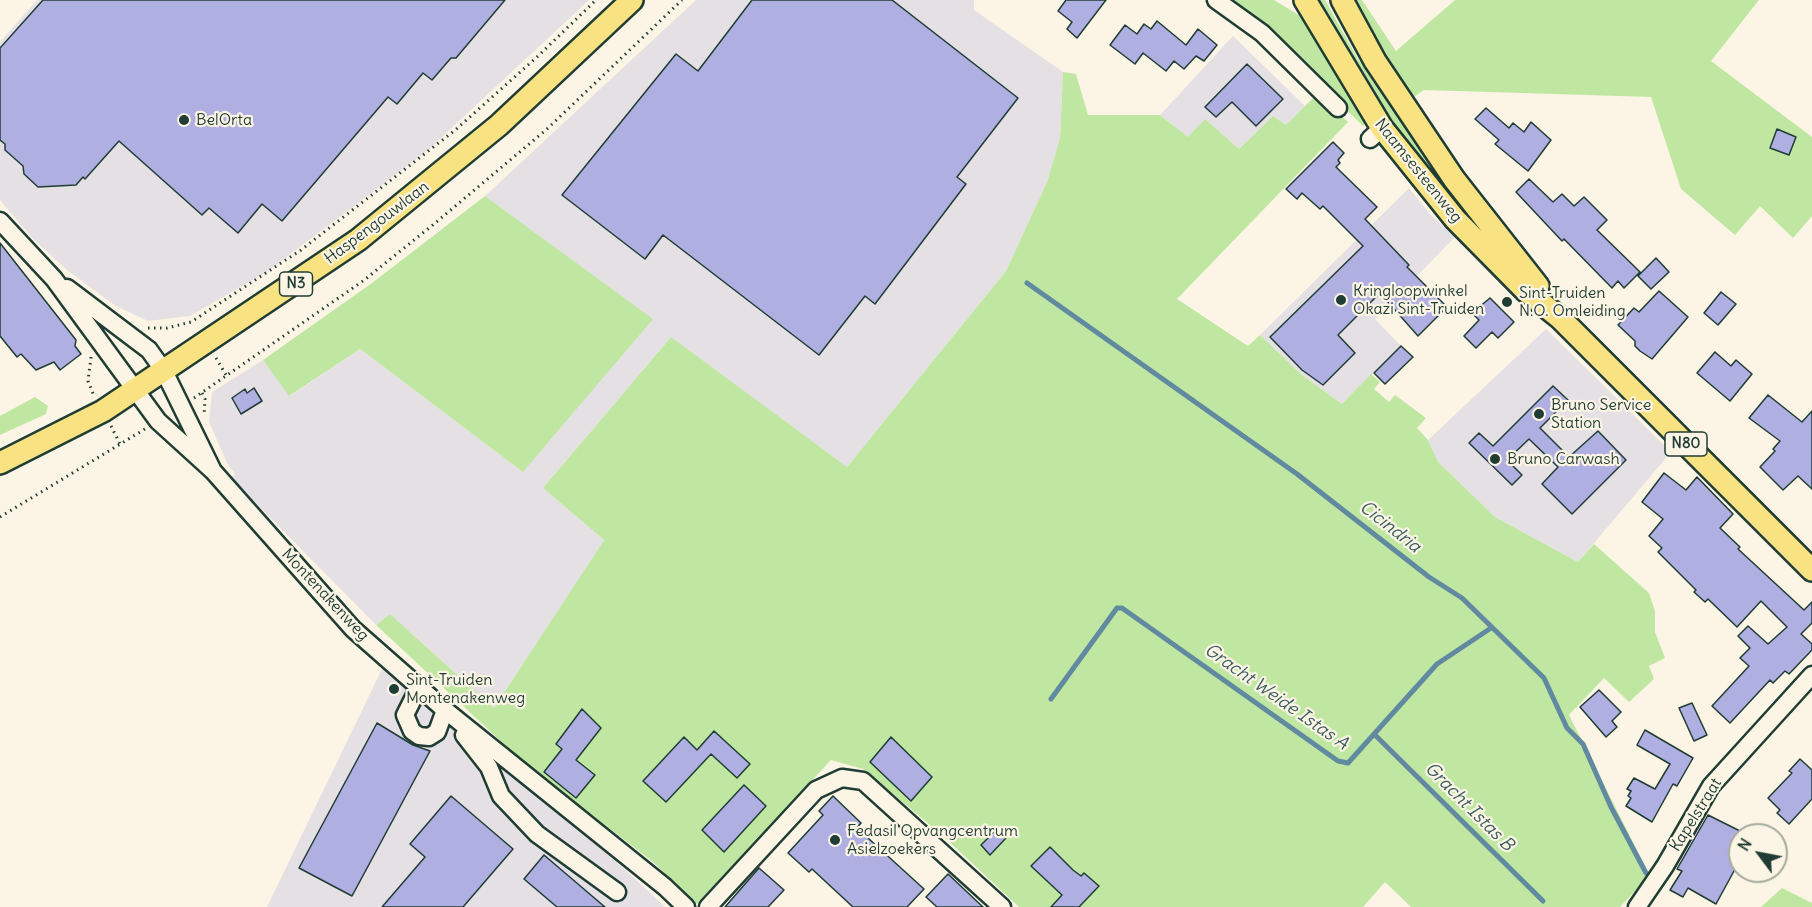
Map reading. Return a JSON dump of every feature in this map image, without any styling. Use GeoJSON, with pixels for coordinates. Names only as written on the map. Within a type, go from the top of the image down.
{"type":"FeatureCollection","features":[{"type":"Feature","properties":{"kind":"main road","name":"Haspengouwlaan"},"geometry":{"type":"LineString","coordinates":[[0,464],[103,411],[287,290],[423,190],[565,66],[632,0]]}},
{"type":"Feature","properties":{"kind":"main road"},"geometry":{"type":"LineString","coordinates":[[1285,0],[1308,5]]}},
{"type":"Feature","properties":{"kind":"main road"},"geometry":{"type":"LineString","coordinates":[[1332,0],[1357,33]]}},
{"type":"Feature","properties":{"kind":"main road","name":"Naamsesteenweg"},"geometry":{"type":"LineString","coordinates":[[1342,0],[1357,33],[1454,179],[1560,318]]}},
{"type":"Feature","properties":{"kind":"main road","name":"Naamsesteenweg"},"geometry":{"type":"LineString","coordinates":[[1308,5],[1376,134],[1526,291],[1560,318],[1812,570]]}},
{"type":"Feature","properties":{"kind":"street"},"geometry":{"type":"LineString","coordinates":[[1216,0],[1262,33],[1338,108]]}},
{"type":"Feature","properties":{"kind":"street","name":"Montenakenweg"},"geometry":{"type":"LineString","coordinates":[[0,221],[54,279],[158,421],[213,471],[353,629],[445,710]]}},
{"type":"Feature","properties":{"kind":"street","name":"Montenakenweg"},"geometry":{"type":"LineString","coordinates":[[54,279],[149,350],[164,371],[213,471]]}},
{"type":"Feature","properties":{"kind":"street","name":"Kapelstraat"},"geometry":{"type":"LineString","coordinates":[[1637,907],[1665,866],[1711,786],[1812,675]]}},
{"type":"Feature","properties":{"kind":"street"},"geometry":{"type":"LineString","coordinates":[[419,687],[405,715],[412,731],[419,736],[429,737],[437,732],[445,710]]}},
{"type":"Feature","properties":{"kind":"street"},"geometry":{"type":"LineString","coordinates":[[445,710],[489,767],[501,796],[537,834],[617,892]]}},
{"type":"Feature","properties":{"kind":"street"},"geometry":{"type":"LineString","coordinates":[[445,710],[665,887],[686,907]]}},
{"type":"Feature","properties":{"kind":"street"},"geometry":{"type":"LineString","coordinates":[[708,907],[816,790],[842,778],[863,782],[1002,907]]}},
{"type":"Feature","properties":{"kind":"path"},"geometry":{"type":"LineString","coordinates":[[191,322],[301,250],[369,199],[454,131],[536,58],[596,0]]}},
{"type":"Feature","properties":{"kind":"path"},"geometry":{"type":"LineString","coordinates":[[181,407],[282,339],[434,224],[547,129],[682,0]]}},
{"type":"Feature","properties":{"kind":"path"},"geometry":{"type":"LineString","coordinates":[[0,517],[158,421]]}},
{"type":"Feature","properties":{"kind":"shaded area","name":"BelOrta"},"geometry":{"type":"Polygon","coordinates":[[[37,0],[589,0],[428,150],[268,271],[190,316],[148,321],[116,306],[68,271],[31,237],[0,200],[0,42],[37,0]]]}},
{"type":"Feature","properties":{"kind":"shaded area"},"geometry":{"type":"Polygon","coordinates":[[[696,0],[974,0],[974,10],[1063,72],[1060,138],[1047,182],[1006,271],[847,467],[670,338],[543,488],[604,540],[494,708],[390,614],[376,625],[231,478],[235,474],[227,463],[209,422],[212,392],[263,360],[290,396],[360,349],[523,472],[652,319],[485,196],[696,0]]]}},
{"type":"Feature","properties":{"kind":"shaded area"},"geometry":{"type":"Polygon","coordinates":[[[1233,36],[1305,106],[1286,125],[1273,116],[1239,149],[1205,120],[1188,137],[1160,115],[1233,36]]]}},
{"type":"Feature","properties":{"kind":"shaded area"},"geometry":{"type":"Polygon","coordinates":[[[1409,188],[1430,214],[1455,237],[1375,319],[1401,346],[1342,404],[1302,375],[1260,335],[1409,188]]]}},
{"type":"Feature","properties":{"kind":"shaded area"},"geometry":{"type":"Polygon","coordinates":[[[1546,329],[1671,452],[1578,562],[1495,517],[1438,462],[1428,440],[1546,329]]]}},
{"type":"Feature","properties":{"kind":"shaded area"},"geometry":{"type":"Polygon","coordinates":[[[382,669],[619,864],[665,907],[267,907],[382,669]]]}},
{"type":"Feature","properties":{"kind":"green space"},"geometry":{"type":"Polygon","coordinates":[[[1226,0],[1274,0],[1302,17],[1368,120],[1363,126],[1262,27],[1226,0]]]}},
{"type":"Feature","properties":{"kind":"green space"},"geometry":{"type":"Polygon","coordinates":[[[1311,0],[1325,0],[1359,61],[1376,71],[1442,172],[1430,181],[1387,128],[1311,0]]]}},
{"type":"Feature","properties":{"kind":"green space"},"geometry":{"type":"Polygon","coordinates":[[[1351,0],[1362,0],[1396,51],[1455,0],[1759,0],[1711,61],[1812,137],[1812,216],[1793,238],[1760,206],[1735,235],[1681,189],[1651,97],[1424,90],[1411,99],[1351,0]]]}},
{"type":"Feature","properties":{"kind":"green space"},"geometry":{"type":"Polygon","coordinates":[[[1063,72],[1076,74],[1088,115],[1160,115],[1188,137],[1205,119],[1239,149],[1273,116],[1286,125],[1317,94],[1348,122],[1177,299],[1248,346],[1260,335],[1302,375],[1342,404],[1371,374],[1380,382],[1374,389],[1389,402],[1395,395],[1426,418],[1417,428],[1428,440],[1438,462],[1495,517],[1578,562],[1594,544],[1649,593],[1655,611],[1655,632],[1665,658],[1649,666],[1654,679],[1629,702],[1604,678],[1569,715],[1645,866],[1646,875],[1639,887],[1620,907],[1411,907],[1385,882],[1363,907],[1019,907],[942,835],[863,769],[831,760],[697,904],[653,862],[520,759],[376,625],[390,614],[494,708],[604,540],[543,488],[671,337],[847,467],[1006,271],[1047,182],[1060,138],[1063,72]]]}},
{"type":"Feature","properties":{"kind":"green space"},"geometry":{"type":"Polygon","coordinates":[[[485,196],[653,319],[523,472],[360,349],[289,396],[263,360],[372,283],[485,196]]]}},
{"type":"Feature","properties":{"kind":"green space"},"geometry":{"type":"Polygon","coordinates":[[[35,397],[48,406],[46,414],[0,435],[0,416],[35,397]]]}},
{"type":"Feature","properties":{"kind":"green space"},"geometry":{"type":"Polygon","coordinates":[[[1782,888],[1812,903],[1812,907],[1761,907],[1782,888]]]}},
{"type":"Feature","properties":{"kind":"building","name":"BelOrta"},"geometry":{"type":"Polygon","coordinates":[[[43,0],[505,0],[456,58],[451,58],[432,80],[423,73],[397,104],[388,97],[282,221],[262,204],[238,233],[209,208],[202,215],[119,141],[85,179],[83,177],[76,185],[38,187],[24,174],[23,166],[5,150],[5,144],[0,140],[0,48],[43,0]]]}},
{"type":"Feature","properties":{"kind":"building"},"geometry":{"type":"Polygon","coordinates":[[[752,0],[892,0],[1018,98],[957,177],[966,184],[875,304],[865,296],[819,355],[663,235],[645,259],[562,195],[676,54],[698,71],[752,0]]]}},
{"type":"Feature","properties":{"kind":"building"},"geometry":{"type":"Polygon","coordinates":[[[1066,0],[1106,0],[1077,38],[1067,29],[1072,22],[1058,11],[1066,0]]]}},
{"type":"Feature","properties":{"kind":"building"},"geometry":{"type":"Polygon","coordinates":[[[1157,21],[1186,45],[1198,29],[1217,45],[1204,61],[1196,56],[1184,69],[1174,61],[1166,71],[1143,53],[1135,64],[1110,45],[1125,25],[1137,34],[1144,24],[1151,29],[1157,21]]]}},
{"type":"Feature","properties":{"kind":"building"},"geometry":{"type":"Polygon","coordinates":[[[1247,64],[1283,99],[1256,126],[1232,102],[1216,117],[1205,107],[1247,64]]]}},
{"type":"Feature","properties":{"kind":"building"},"geometry":{"type":"Polygon","coordinates":[[[1486,108],[1509,128],[1513,123],[1524,132],[1531,122],[1551,140],[1528,171],[1495,144],[1499,140],[1475,119],[1486,108]]]}},
{"type":"Feature","properties":{"kind":"building"},"geometry":{"type":"Polygon","coordinates":[[[1777,129],[1796,137],[1789,155],[1770,148],[1777,129]]]}},
{"type":"Feature","properties":{"kind":"building"},"geometry":{"type":"Polygon","coordinates":[[[1333,142],[1344,153],[1336,167],[1377,207],[1365,219],[1409,265],[1407,267],[1447,307],[1418,336],[1380,293],[1338,335],[1355,353],[1323,385],[1302,370],[1270,337],[1363,246],[1323,206],[1320,209],[1302,193],[1297,199],[1286,189],[1333,142]]]}},
{"type":"Feature","properties":{"kind":"building"},"geometry":{"type":"Polygon","coordinates":[[[1529,179],[1553,202],[1562,194],[1574,206],[1584,197],[1607,220],[1597,230],[1640,272],[1624,288],[1618,281],[1612,288],[1564,239],[1562,241],[1516,192],[1529,179]]]}},
{"type":"Feature","properties":{"kind":"building"},"geometry":{"type":"Polygon","coordinates":[[[0,243],[76,340],[75,346],[81,354],[60,370],[54,362],[36,370],[21,354],[17,357],[0,336],[0,243]]]}},
{"type":"Feature","properties":{"kind":"building"},"geometry":{"type":"Polygon","coordinates":[[[1656,258],[1669,272],[1651,289],[1638,276],[1656,258]]]}},
{"type":"Feature","properties":{"kind":"building"},"geometry":{"type":"Polygon","coordinates":[[[1659,291],[1688,317],[1652,359],[1635,346],[1635,341],[1618,325],[1634,308],[1639,312],[1659,291]]]}},
{"type":"Feature","properties":{"kind":"building"},"geometry":{"type":"Polygon","coordinates":[[[1721,292],[1736,304],[1718,325],[1704,313],[1721,292]]]}},
{"type":"Feature","properties":{"kind":"building"},"geometry":{"type":"Polygon","coordinates":[[[1490,298],[1514,322],[1498,338],[1492,332],[1476,348],[1464,336],[1479,320],[1472,313],[1490,298]]]}},
{"type":"Feature","properties":{"kind":"building"},"geometry":{"type":"Polygon","coordinates":[[[1401,346],[1413,357],[1385,384],[1374,373],[1401,346]]]}},
{"type":"Feature","properties":{"kind":"building"},"geometry":{"type":"Polygon","coordinates":[[[1715,352],[1731,366],[1736,360],[1752,374],[1730,401],[1697,373],[1715,352]]]}},
{"type":"Feature","properties":{"kind":"building"},"geometry":{"type":"Polygon","coordinates":[[[1553,386],[1568,400],[1540,428],[1569,457],[1598,431],[1626,460],[1572,514],[1542,484],[1558,467],[1529,439],[1507,460],[1522,475],[1512,485],[1469,443],[1479,433],[1493,446],[1553,386]]]}},
{"type":"Feature","properties":{"kind":"building"},"geometry":{"type":"Polygon","coordinates":[[[254,388],[262,401],[241,414],[232,398],[245,389],[247,393],[254,388]]]}},
{"type":"Feature","properties":{"kind":"building"},"geometry":{"type":"Polygon","coordinates":[[[1768,395],[1802,422],[1812,411],[1812,489],[1798,476],[1783,490],[1760,467],[1775,451],[1773,449],[1780,441],[1749,418],[1768,395]]]}},
{"type":"Feature","properties":{"kind":"building"},"geometry":{"type":"Polygon","coordinates":[[[1664,473],[1686,490],[1697,477],[1733,514],[1720,528],[1740,547],[1738,549],[1804,610],[1812,602],[1812,623],[1801,634],[1812,644],[1812,650],[1789,674],[1785,671],[1773,683],[1770,680],[1730,723],[1712,706],[1749,666],[1740,658],[1750,648],[1738,636],[1748,626],[1768,644],[1787,627],[1761,601],[1737,627],[1708,599],[1705,602],[1694,592],[1696,590],[1658,552],[1662,548],[1649,536],[1663,519],[1642,502],[1664,473]]]}},
{"type":"Feature","properties":{"kind":"building"},"geometry":{"type":"Polygon","coordinates":[[[1599,690],[1621,712],[1612,721],[1617,727],[1606,737],[1580,707],[1599,690]]]}},
{"type":"Feature","properties":{"kind":"building"},"geometry":{"type":"Polygon","coordinates":[[[1692,703],[1707,735],[1694,741],[1679,708],[1692,703]]]}},
{"type":"Feature","properties":{"kind":"building"},"geometry":{"type":"Polygon","coordinates":[[[582,709],[601,728],[576,760],[595,775],[576,798],[544,772],[562,749],[556,744],[582,709]]]}},
{"type":"Feature","properties":{"kind":"building"},"geometry":{"type":"Polygon","coordinates":[[[377,723],[413,745],[430,751],[352,896],[299,868],[377,723]]]}},
{"type":"Feature","properties":{"kind":"building"},"geometry":{"type":"Polygon","coordinates":[[[1645,730],[1693,758],[1677,786],[1673,784],[1652,822],[1626,806],[1631,798],[1628,796],[1631,791],[1627,789],[1634,778],[1655,789],[1670,764],[1637,745],[1645,730]]]}},
{"type":"Feature","properties":{"kind":"building"},"geometry":{"type":"Polygon","coordinates":[[[714,731],[750,764],[737,778],[711,754],[666,802],[643,781],[684,737],[697,750],[714,731]]]}},
{"type":"Feature","properties":{"kind":"building"},"geometry":{"type":"Polygon","coordinates":[[[891,737],[932,777],[911,801],[870,762],[891,737]]]}},
{"type":"Feature","properties":{"kind":"building"},"geometry":{"type":"Polygon","coordinates":[[[1800,759],[1812,770],[1812,799],[1789,824],[1777,813],[1780,810],[1768,798],[1792,773],[1789,771],[1800,759]]]}},
{"type":"Feature","properties":{"kind":"building"},"geometry":{"type":"Polygon","coordinates":[[[744,785],[766,806],[724,852],[702,830],[744,785]]]}},
{"type":"Feature","properties":{"kind":"building"},"geometry":{"type":"Polygon","coordinates":[[[451,796],[513,849],[463,907],[382,907],[425,857],[410,844],[451,796]]]}},
{"type":"Feature","properties":{"kind":"building","name":"Fedasil Opvangcentrum Asielzoekers"},"geometry":{"type":"Polygon","coordinates":[[[833,796],[861,823],[857,828],[924,889],[907,907],[853,907],[812,869],[809,872],[788,853],[823,815],[819,811],[833,796]]]}},
{"type":"Feature","properties":{"kind":"building"},"geometry":{"type":"Polygon","coordinates":[[[1708,815],[1728,825],[1728,882],[1716,904],[1688,888],[1683,897],[1670,890],[1682,871],[1677,869],[1708,815]]]}},
{"type":"Feature","properties":{"kind":"building"},"geometry":{"type":"Polygon","coordinates":[[[997,829],[1006,838],[990,855],[981,845],[997,829]]]}},
{"type":"Feature","properties":{"kind":"building"},"geometry":{"type":"Polygon","coordinates":[[[1050,847],[1073,870],[1081,876],[1084,873],[1099,886],[1079,907],[1051,907],[1062,895],[1031,866],[1050,847]]]}},
{"type":"Feature","properties":{"kind":"building"},"geometry":{"type":"Polygon","coordinates":[[[544,855],[605,907],[557,907],[524,879],[544,855]]]}},
{"type":"Feature","properties":{"kind":"building"},"geometry":{"type":"Polygon","coordinates":[[[759,868],[784,890],[768,907],[725,907],[759,868]]]}},
{"type":"Feature","properties":{"kind":"building"},"geometry":{"type":"Polygon","coordinates":[[[948,874],[983,907],[937,907],[926,897],[948,874]]]}},
{"type":"Feature","properties":{"kind":"waterway","name":"Cicindria"},"geometry":{"type":"LineString","coordinates":[[1027,283],[1297,474],[1429,577],[1462,598],[1544,678],[1567,728],[1583,744],[1611,807],[1646,873]]}},
{"type":"Feature","properties":{"kind":"waterway","name":"Gracht Weide Istas A"},"geometry":{"type":"LineString","coordinates":[[1051,699],[1117,608],[1122,608],[1338,761],[1348,763],[1437,664],[1491,628]]}},
{"type":"Feature","properties":{"kind":"waterway","name":"Gracht Istas B"},"geometry":{"type":"LineString","coordinates":[[1375,735],[1543,901]]}},
{"type":"Feature","properties":{"kind":"place","name":"BelOrta"},"geometry":{"type":"Point","coordinates":[184,120]}},
{"type":"Feature","properties":{"kind":"place","name":"Kringloopwinkel Okazi Sint-Truiden"},"geometry":{"type":"Point","coordinates":[1341,300]}},
{"type":"Feature","properties":{"kind":"place","name":"Sint-Truiden N.O. Omleiding"},"geometry":{"type":"Point","coordinates":[1507,302]}},
{"type":"Feature","properties":{"kind":"place","name":"Bruno Service Station"},"geometry":{"type":"Point","coordinates":[1539,414]}},
{"type":"Feature","properties":{"kind":"place","name":"Bruno Carwash"},"geometry":{"type":"Point","coordinates":[1495,459]}},
{"type":"Feature","properties":{"kind":"place","name":"Sint-Truiden Montenakenweg"},"geometry":{"type":"Point","coordinates":[394,689]}},
{"type":"Feature","properties":{"kind":"place","name":"Fedasil Opvangcentrum Asielzoekers"},"geometry":{"type":"Point","coordinates":[835,840]}}]}
